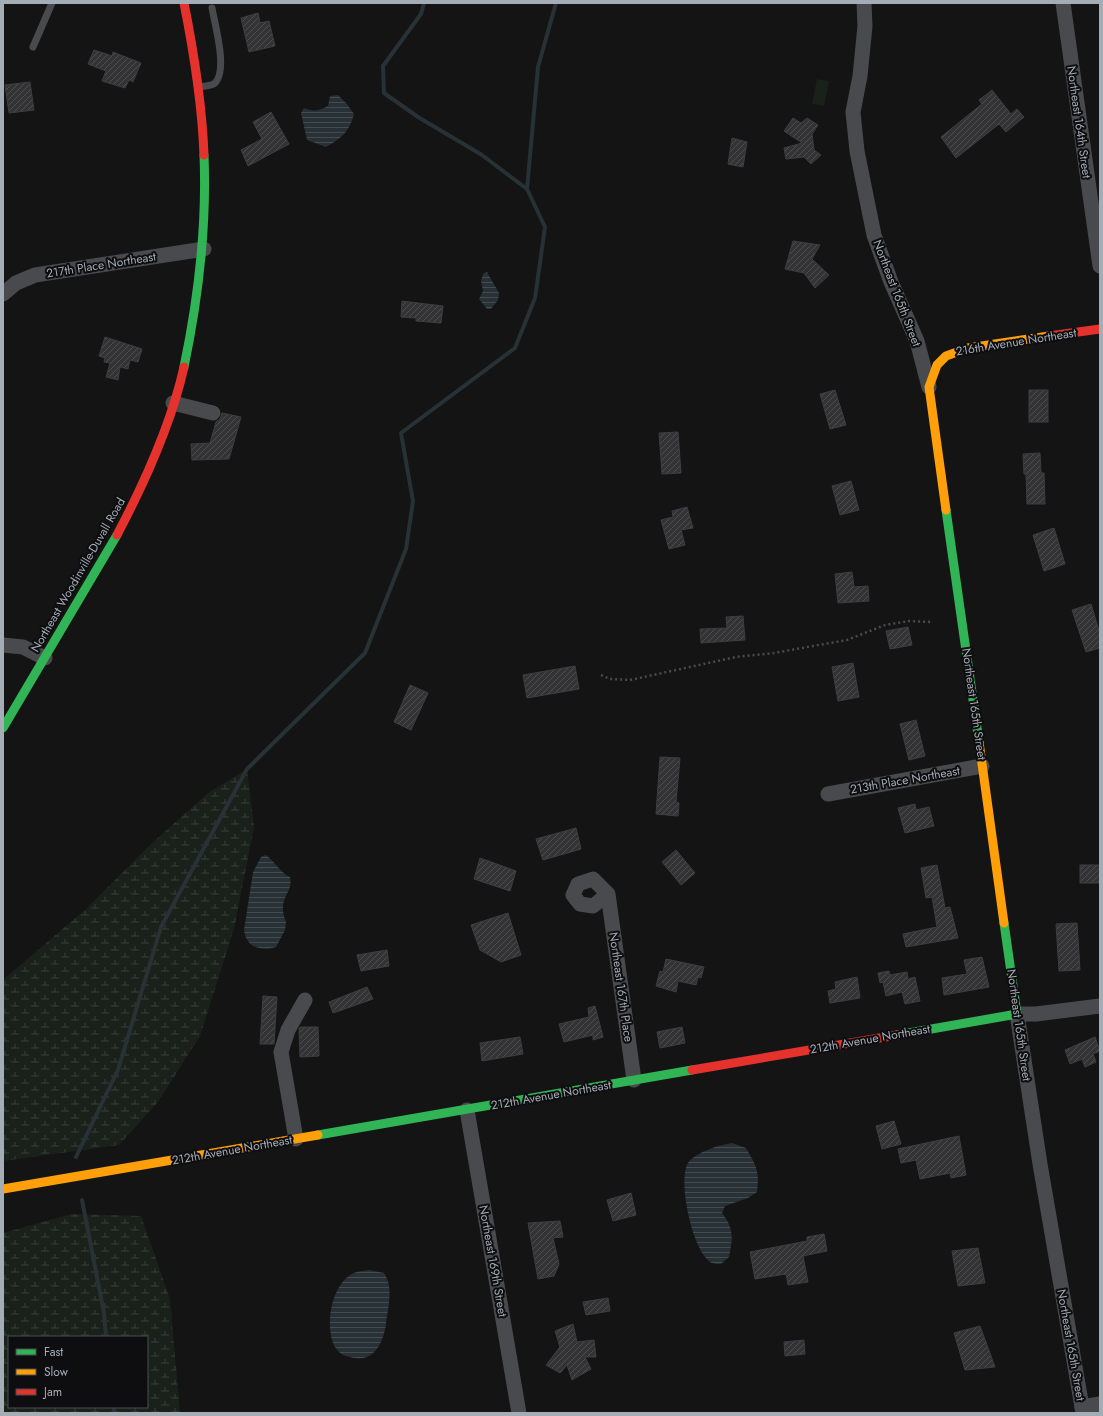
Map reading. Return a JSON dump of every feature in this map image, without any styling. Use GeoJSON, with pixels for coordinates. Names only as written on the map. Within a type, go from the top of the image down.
{"type":"FeatureCollection","features":[{"type":"Feature","properties":{"kind":"street","name":"Northeast Woodinville-Duvall Road"},"geometry":{"type":"LineString","coordinates":[[3,728],[128,514],[156,452],[173,402],[193,326],[204,249],[206,182],[204,127],[200,87],[184,3]]}},
{"type":"Feature","properties":{"kind":"street","name":"Northeast 165th Street"},"geometry":{"type":"LineString","coordinates":[[864,3],[865,26],[860,76],[853,112],[857,151],[874,235],[891,282],[917,341],[929,387],[1017,1014],[1040,1164],[1083,1410]]}},
{"type":"Feature","properties":{"kind":"street","name":"Northeast 164th Street"},"geometry":{"type":"LineString","coordinates":[[1063,3],[1100,266]]}},
{"type":"Feature","properties":{"kind":"street","name":"217th Place Northeast"},"geometry":{"type":"LineString","coordinates":[[3,294],[16,283],[35,275],[204,249]]}},
{"type":"Feature","properties":{"kind":"street","name":"216th Avenue Northeast"},"geometry":{"type":"LineString","coordinates":[[929,387],[934,366],[942,358],[952,352],[968,348],[1100,329]]}},
{"type":"Feature","properties":{"kind":"street"},"geometry":{"type":"LineString","coordinates":[[173,402],[213,413]]}},
{"type":"Feature","properties":{"kind":"street"},"geometry":{"type":"LineString","coordinates":[[3,644],[23,647],[45,658]]}},
{"type":"Feature","properties":{"kind":"street","name":"213th Place Northeast"},"geometry":{"type":"LineString","coordinates":[[828,794],[982,766]]}},
{"type":"Feature","properties":{"kind":"street","name":"Northeast 167th Place"},"geometry":{"type":"LineString","coordinates":[[608,894],[634,1080]]}},
{"type":"Feature","properties":{"kind":"street"},"geometry":{"type":"LineString","coordinates":[[296,1139],[281,1052],[288,1030],[305,1000]]}},
{"type":"Feature","properties":{"kind":"street","name":"212th Avenue Northeast"},"geometry":{"type":"LineString","coordinates":[[3,1189],[1017,1014],[1036,1014],[1100,1006]]}},
{"type":"Feature","properties":{"kind":"street","name":"Northeast 169th Street"},"geometry":{"type":"LineString","coordinates":[[467,1110],[519,1413]]}},
{"type":"Feature","properties":{"kind":"street"},"geometry":{"type":"LineString","coordinates":[[1083,1410],[1100,1404]]}},
{"type":"Feature","properties":{"kind":"lane"},"geometry":{"type":"LineString","coordinates":[[33,47],[52,3]]}},
{"type":"Feature","properties":{"kind":"lane"},"geometry":{"type":"LineString","coordinates":[[200,87],[213,85],[218,78],[221,64],[212,8]]}},
{"type":"Feature","properties":{"kind":"path"},"geometry":{"type":"LineString","coordinates":[[601,675],[610,679],[630,680],[736,658],[847,640],[885,625],[909,621],[931,622]]}},
{"type":"Feature","properties":{"kind":"green space"},"geometry":{"type":"Polygon","coordinates":[[[817,79],[829,81],[824,106],[812,104],[817,79]]]}},
{"type":"Feature","properties":{"kind":"green space"},"geometry":{"type":"Polygon","coordinates":[[[247,769],[254,827],[234,929],[200,1036],[158,1102],[119,1145],[3,1161],[3,980],[86,909],[150,845],[208,793],[247,769]]]}},
{"type":"Feature","properties":{"kind":"green space"},"geometry":{"type":"Polygon","coordinates":[[[71,1214],[141,1216],[170,1299],[180,1413],[3,1413],[3,1233],[71,1214]]]}},
{"type":"Feature","properties":{"kind":"shaded area"},"geometry":{"type":"Polygon","coordinates":[[[338,95],[354,114],[347,130],[341,137],[326,147],[307,140],[301,113],[304,108],[310,110],[322,109],[328,106],[330,96],[338,95]]]}},
{"type":"Feature","properties":{"kind":"shaded area"},"geometry":{"type":"Polygon","coordinates":[[[487,272],[499,293],[498,300],[491,309],[487,309],[479,299],[483,291],[481,281],[483,274],[487,272]]]}},
{"type":"Feature","properties":{"kind":"shaded area"},"geometry":{"type":"Polygon","coordinates":[[[266,855],[290,877],[291,883],[283,907],[283,914],[286,922],[285,930],[276,947],[265,949],[255,947],[251,944],[245,936],[244,930],[253,872],[261,857],[266,855]]]}},
{"type":"Feature","properties":{"kind":"shaded area"},"geometry":{"type":"Polygon","coordinates":[[[732,1143],[746,1148],[756,1169],[758,1185],[757,1192],[748,1198],[725,1206],[722,1213],[729,1224],[732,1234],[729,1257],[721,1264],[715,1264],[705,1257],[693,1232],[684,1185],[685,1172],[688,1163],[702,1152],[714,1147],[732,1143]]]}},
{"type":"Feature","properties":{"kind":"shaded area"},"geometry":{"type":"Polygon","coordinates":[[[369,1270],[384,1273],[389,1285],[390,1298],[385,1331],[376,1351],[371,1355],[365,1358],[348,1357],[338,1351],[332,1338],[330,1317],[332,1306],[340,1286],[346,1278],[356,1272],[369,1270]]]}},
{"type":"Feature","properties":{"kind":"building"},"geometry":{"type":"Polygon","coordinates":[[[258,13],[260,23],[269,21],[275,46],[249,52],[241,18],[258,13]]]}},
{"type":"Feature","properties":{"kind":"building"},"geometry":{"type":"Polygon","coordinates":[[[94,50],[112,56],[113,52],[141,63],[133,82],[129,80],[125,88],[102,81],[106,71],[88,64],[94,50]]]}},
{"type":"Feature","properties":{"kind":"building"},"geometry":{"type":"Polygon","coordinates":[[[30,82],[34,110],[9,113],[5,85],[30,82]]]}},
{"type":"Feature","properties":{"kind":"building"},"geometry":{"type":"Polygon","coordinates":[[[992,90],[1011,114],[1017,109],[1024,117],[1006,132],[999,124],[956,158],[941,137],[982,104],[979,100],[992,90]]]}},
{"type":"Feature","properties":{"kind":"building"},"geometry":{"type":"Polygon","coordinates":[[[271,112],[289,144],[248,166],[241,150],[262,139],[253,122],[271,112]]]}},
{"type":"Feature","properties":{"kind":"building"},"geometry":{"type":"Polygon","coordinates":[[[793,118],[801,123],[807,118],[818,125],[812,134],[814,150],[821,155],[811,164],[804,157],[786,159],[784,148],[802,143],[784,131],[793,118]]]}},
{"type":"Feature","properties":{"kind":"building"},"geometry":{"type":"Polygon","coordinates":[[[732,138],[747,142],[743,167],[728,164],[732,138]]]}},
{"type":"Feature","properties":{"kind":"building"},"geometry":{"type":"Polygon","coordinates":[[[793,241],[820,245],[812,259],[829,275],[815,288],[804,273],[785,269],[793,241]]]}},
{"type":"Feature","properties":{"kind":"building"},"geometry":{"type":"Polygon","coordinates":[[[402,301],[443,306],[441,323],[416,321],[416,318],[401,317],[402,301]]]}},
{"type":"Feature","properties":{"kind":"building"},"geometry":{"type":"Polygon","coordinates":[[[105,337],[142,349],[138,362],[130,360],[128,369],[120,367],[118,380],[106,377],[110,363],[104,362],[105,358],[99,356],[105,337]]]}},
{"type":"Feature","properties":{"kind":"building"},"geometry":{"type":"Polygon","coordinates":[[[835,390],[846,425],[830,429],[820,394],[835,390]]]}},
{"type":"Feature","properties":{"kind":"building"},"geometry":{"type":"Polygon","coordinates":[[[1029,390],[1048,390],[1048,422],[1029,422],[1029,390]]]}},
{"type":"Feature","properties":{"kind":"building"},"geometry":{"type":"Polygon","coordinates":[[[222,413],[241,417],[229,459],[192,460],[191,444],[210,443],[216,422],[220,419],[222,413]]]}},
{"type":"Feature","properties":{"kind":"building"},"geometry":{"type":"Polygon","coordinates":[[[678,432],[681,473],[662,474],[659,433],[678,432]]]}},
{"type":"Feature","properties":{"kind":"building"},"geometry":{"type":"Polygon","coordinates":[[[1040,453],[1041,473],[1044,473],[1045,504],[1027,504],[1026,474],[1024,474],[1023,454],[1040,453]]]}},
{"type":"Feature","properties":{"kind":"building"},"geometry":{"type":"Polygon","coordinates":[[[851,481],[859,510],[840,515],[832,486],[851,481]]]}},
{"type":"Feature","properties":{"kind":"building"},"geometry":{"type":"Polygon","coordinates":[[[687,507],[693,528],[681,530],[685,545],[669,549],[661,520],[673,517],[672,511],[687,507]]]}},
{"type":"Feature","properties":{"kind":"building"},"geometry":{"type":"Polygon","coordinates":[[[1054,528],[1065,564],[1044,571],[1033,535],[1054,528]]]}},
{"type":"Feature","properties":{"kind":"building"},"geometry":{"type":"Polygon","coordinates":[[[852,572],[854,587],[868,586],[869,601],[838,603],[835,574],[852,572]]]}},
{"type":"Feature","properties":{"kind":"building"},"geometry":{"type":"Polygon","coordinates":[[[1091,604],[1100,634],[1100,648],[1086,652],[1072,610],[1091,604]]]}},
{"type":"Feature","properties":{"kind":"building"},"geometry":{"type":"Polygon","coordinates":[[[743,616],[745,640],[701,643],[700,629],[727,628],[726,617],[743,616]]]}},
{"type":"Feature","properties":{"kind":"building"},"geometry":{"type":"Polygon","coordinates":[[[908,627],[912,645],[890,649],[886,631],[908,627]]]}},
{"type":"Feature","properties":{"kind":"building"},"geometry":{"type":"Polygon","coordinates":[[[853,663],[859,697],[838,701],[832,667],[853,663]]]}},
{"type":"Feature","properties":{"kind":"building"},"geometry":{"type":"Polygon","coordinates":[[[575,666],[579,689],[527,698],[523,675],[575,666]]]}},
{"type":"Feature","properties":{"kind":"building"},"geometry":{"type":"Polygon","coordinates":[[[410,685],[428,693],[411,730],[394,722],[410,685]]]}},
{"type":"Feature","properties":{"kind":"building"},"geometry":{"type":"Polygon","coordinates":[[[916,720],[925,756],[909,760],[900,724],[916,720]]]}},
{"type":"Feature","properties":{"kind":"building"},"geometry":{"type":"Polygon","coordinates":[[[660,757],[680,758],[676,802],[679,803],[678,816],[656,814],[660,757]]]}},
{"type":"Feature","properties":{"kind":"building"},"geometry":{"type":"Polygon","coordinates":[[[915,804],[916,810],[929,807],[934,826],[905,833],[898,808],[915,804]]]}},
{"type":"Feature","properties":{"kind":"building"},"geometry":{"type":"Polygon","coordinates":[[[576,828],[581,849],[543,860],[536,839],[576,828]]]}},
{"type":"Feature","properties":{"kind":"building"},"geometry":{"type":"Polygon","coordinates":[[[676,850],[695,873],[681,885],[662,862],[676,850]]]}},
{"type":"Feature","properties":{"kind":"building"},"geometry":{"type":"Polygon","coordinates":[[[480,858],[516,871],[510,891],[474,879],[480,858]]]}},
{"type":"Feature","properties":{"kind":"building"},"geometry":{"type":"Polygon","coordinates":[[[937,865],[945,908],[950,907],[958,938],[906,947],[903,934],[937,927],[932,897],[926,898],[921,868],[937,865]]]}},
{"type":"Feature","properties":{"kind":"building"},"geometry":{"type":"Polygon","coordinates":[[[1080,865],[1100,865],[1100,883],[1080,883],[1080,865]]]}},
{"type":"Feature","properties":{"kind":"building"},"geometry":{"type":"Polygon","coordinates":[[[508,913],[521,955],[501,962],[480,950],[471,925],[508,913]]]}},
{"type":"Feature","properties":{"kind":"building"},"geometry":{"type":"Polygon","coordinates":[[[1077,923],[1080,970],[1059,971],[1056,924],[1077,923]]]}},
{"type":"Feature","properties":{"kind":"building"},"geometry":{"type":"Polygon","coordinates":[[[387,950],[389,966],[361,971],[357,955],[387,950]]]}},
{"type":"Feature","properties":{"kind":"building"},"geometry":{"type":"Polygon","coordinates":[[[982,957],[989,987],[944,995],[942,978],[967,974],[964,960],[982,957]]]}},
{"type":"Feature","properties":{"kind":"building"},"geometry":{"type":"Polygon","coordinates":[[[666,959],[704,967],[701,978],[698,977],[696,985],[678,981],[676,992],[656,986],[660,971],[663,972],[666,959]]]}},
{"type":"Feature","properties":{"kind":"building"},"geometry":{"type":"Polygon","coordinates":[[[889,971],[890,975],[907,972],[908,979],[915,977],[920,1001],[905,1004],[902,992],[886,996],[883,982],[880,983],[878,973],[889,971]]]}},
{"type":"Feature","properties":{"kind":"building"},"geometry":{"type":"Polygon","coordinates":[[[857,977],[860,998],[830,1003],[828,991],[836,989],[835,982],[857,977]]]}},
{"type":"Feature","properties":{"kind":"building"},"geometry":{"type":"Polygon","coordinates":[[[367,987],[373,999],[333,1013],[329,1002],[367,987]]]}},
{"type":"Feature","properties":{"kind":"building"},"geometry":{"type":"Polygon","coordinates":[[[263,996],[277,997],[274,1044],[260,1044],[263,996]]]}},
{"type":"Feature","properties":{"kind":"building"},"geometry":{"type":"Polygon","coordinates":[[[595,1006],[603,1037],[593,1040],[593,1035],[564,1042],[559,1024],[589,1017],[588,1008],[595,1006]]]}},
{"type":"Feature","properties":{"kind":"building"},"geometry":{"type":"Polygon","coordinates":[[[300,1027],[318,1027],[319,1056],[300,1057],[300,1027]]]}},
{"type":"Feature","properties":{"kind":"building"},"geometry":{"type":"Polygon","coordinates":[[[682,1027],[685,1043],[660,1048],[657,1032],[682,1027]]]}},
{"type":"Feature","properties":{"kind":"building"},"geometry":{"type":"Polygon","coordinates":[[[520,1037],[523,1054],[482,1061],[480,1043],[520,1037]]]}},
{"type":"Feature","properties":{"kind":"building"},"geometry":{"type":"Polygon","coordinates":[[[1095,1037],[1100,1051],[1093,1054],[1096,1062],[1085,1067],[1082,1059],[1070,1064],[1065,1050],[1095,1037]]]}},
{"type":"Feature","properties":{"kind":"building"},"geometry":{"type":"Polygon","coordinates":[[[894,1121],[901,1144],[882,1149],[876,1126],[894,1121]]]}},
{"type":"Feature","properties":{"kind":"building"},"geometry":{"type":"Polygon","coordinates":[[[959,1136],[966,1175],[951,1178],[950,1173],[920,1179],[916,1160],[901,1163],[898,1149],[959,1136]]]}},
{"type":"Feature","properties":{"kind":"building"},"geometry":{"type":"Polygon","coordinates":[[[631,1193],[636,1215],[613,1221],[607,1200],[631,1193]]]}},
{"type":"Feature","properties":{"kind":"building"},"geometry":{"type":"Polygon","coordinates":[[[560,1221],[563,1237],[553,1238],[559,1264],[554,1276],[538,1279],[528,1223],[560,1221]]]}},
{"type":"Feature","properties":{"kind":"building"},"geometry":{"type":"Polygon","coordinates":[[[824,1234],[827,1251],[803,1256],[808,1282],[788,1285],[786,1274],[755,1279],[750,1252],[807,1241],[807,1237],[824,1234]]]}},
{"type":"Feature","properties":{"kind":"building"},"geometry":{"type":"Polygon","coordinates":[[[978,1248],[985,1283],[958,1286],[952,1251],[978,1248]]]}},
{"type":"Feature","properties":{"kind":"building"},"geometry":{"type":"Polygon","coordinates":[[[608,1298],[610,1311],[586,1315],[583,1302],[608,1298]]]}},
{"type":"Feature","properties":{"kind":"building"},"geometry":{"type":"Polygon","coordinates":[[[573,1324],[577,1342],[594,1340],[596,1357],[585,1357],[591,1369],[572,1380],[567,1365],[560,1373],[546,1365],[560,1347],[555,1331],[573,1324]]]}},
{"type":"Feature","properties":{"kind":"building"},"geometry":{"type":"Polygon","coordinates":[[[980,1326],[995,1367],[965,1370],[954,1333],[980,1326]]]}},
{"type":"Feature","properties":{"kind":"building"},"geometry":{"type":"Polygon","coordinates":[[[804,1340],[805,1354],[785,1356],[784,1342],[804,1340]]]}},
{"type":"Feature","properties":{"kind":"waterway"},"geometry":{"type":"LineString","coordinates":[[424,3],[421,14],[383,66],[384,93],[418,117],[482,155],[527,189]]}},
{"type":"Feature","properties":{"kind":"waterway"},"geometry":{"type":"LineString","coordinates":[[76,1157],[118,1070],[161,927],[247,769],[365,653],[406,549],[413,501],[401,433],[515,348],[535,298],[545,227],[527,189],[538,67],[556,3]]}},
{"type":"Feature","properties":{"kind":"waterway"},"geometry":{"type":"LineString","coordinates":[[82,1200],[104,1313],[106,1336]]}},
{"type":"Feature","properties":{"kind":"waterway"},"geometry":{"type":"LineString","coordinates":[[114,1408],[114,1413]]}},
{"type":"Feature","properties":{"kind":"traffic: fast"},"geometry":{"type":"LineString","coordinates":[[184,367],[194,314],[201,261],[205,182],[204,155]]}},
{"type":"Feature","properties":{"kind":"traffic: fast"},"geometry":{"type":"LineString","coordinates":[[946,510],[979,742]]}},
{"type":"Feature","properties":{"kind":"traffic: fast"},"geometry":{"type":"LineString","coordinates":[[3,728],[117,535]]}},
{"type":"Feature","properties":{"kind":"traffic: fast"},"geometry":{"type":"LineString","coordinates":[[897,1035],[1017,1014],[1004,923]]}},
{"type":"Feature","properties":{"kind":"traffic: fast"},"geometry":{"type":"LineString","coordinates":[[318,1135],[692,1070]]}},
{"type":"Feature","properties":{"kind":"traffic: slow"},"geometry":{"type":"LineString","coordinates":[[946,510],[929,387],[937,365],[946,356],[968,348],[1049,336]]}},
{"type":"Feature","properties":{"kind":"traffic: slow"},"geometry":{"type":"LineString","coordinates":[[979,742],[1004,923]]}},
{"type":"Feature","properties":{"kind":"traffic: slow"},"geometry":{"type":"LineString","coordinates":[[3,1189],[318,1135]]}},
{"type":"Feature","properties":{"kind":"traffic: jam"},"geometry":{"type":"LineString","coordinates":[[184,3],[197,78],[204,155]]}},
{"type":"Feature","properties":{"kind":"traffic: jam"},"geometry":{"type":"LineString","coordinates":[[1049,336],[1100,329]]}},
{"type":"Feature","properties":{"kind":"traffic: jam"},"geometry":{"type":"LineString","coordinates":[[117,535],[156,453],[179,389],[184,367]]}},
{"type":"Feature","properties":{"kind":"traffic: jam"},"geometry":{"type":"LineString","coordinates":[[692,1070],[897,1035]]}}]}
